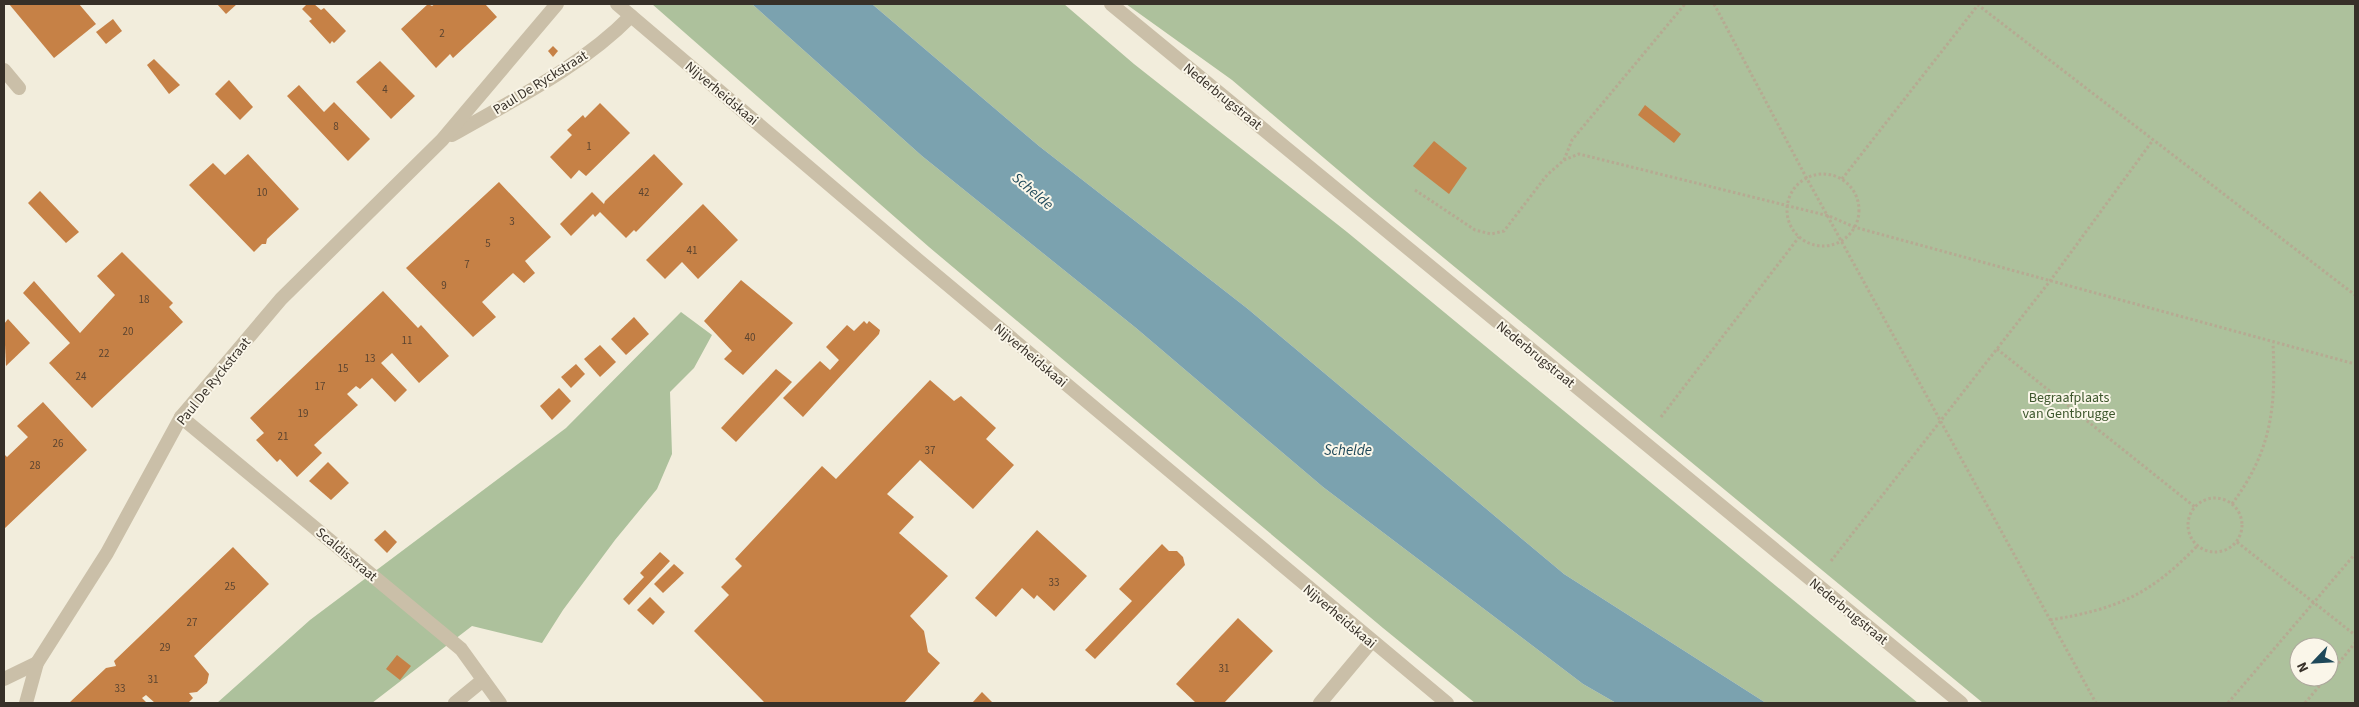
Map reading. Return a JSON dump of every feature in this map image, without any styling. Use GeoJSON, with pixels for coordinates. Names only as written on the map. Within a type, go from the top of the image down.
{"type":"FeatureCollection","features":[{"type":"Feature","properties":{"kind":"street","name":"Paul De Ryckstraat"},"geometry":{"type":"LineString","coordinates":[[37,663],[108,553],[181,417],[281,298],[442,140],[557,4]]}},
{"type":"Feature","properties":{"kind":"street","name":"Nijverheidskaai"},"geometry":{"type":"LineString","coordinates":[[617,4],[1371,642],[1447,703]]}},
{"type":"Feature","properties":{"kind":"street","name":"Nederbrugstraat"},"geometry":{"type":"LineString","coordinates":[[1111,4],[1961,703]]}},
{"type":"Feature","properties":{"kind":"street","name":"Paul De Ryckstraat"},"geometry":{"type":"LineString","coordinates":[[442,140],[578,60],[604,41],[631,16]]}},
{"type":"Feature","properties":{"kind":"street"},"geometry":{"type":"LineString","coordinates":[[4,70],[19,88]]}},
{"type":"Feature","properties":{"kind":"street","name":"Scaldisstraat"},"geometry":{"type":"LineString","coordinates":[[181,417],[461,649],[500,703]]}},
{"type":"Feature","properties":{"kind":"street"},"geometry":{"type":"LineString","coordinates":[[1320,703],[1371,642]]}},
{"type":"Feature","properties":{"kind":"street"},"geometry":{"type":"LineString","coordinates":[[4,679],[37,663]]}},
{"type":"Feature","properties":{"kind":"street"},"geometry":{"type":"LineString","coordinates":[[26,703],[37,663]]}},
{"type":"Feature","properties":{"kind":"street"},"geometry":{"type":"LineString","coordinates":[[455,703],[483,680]]}},
{"type":"Feature","properties":{"kind":"path"},"geometry":{"type":"LineString","coordinates":[[1564,160],[1572,140],[1685,4]]}},
{"type":"Feature","properties":{"kind":"path"},"geometry":{"type":"LineString","coordinates":[[1714,4],[1806,177],[2096,703]]}},
{"type":"Feature","properties":{"kind":"path"},"geometry":{"type":"LineString","coordinates":[[1842,179],[1978,5],[2355,296]]}},
{"type":"Feature","properties":{"kind":"path"},"geometry":{"type":"LineString","coordinates":[[1831,561],[2050,281],[2153,140]]}},
{"type":"Feature","properties":{"kind":"path"},"geometry":{"type":"LineString","coordinates":[[1415,190],[1474,230],[1491,234],[1504,230],[1548,175],[1564,160],[1579,154],[1786,207],[1829,216],[1854,226],[2355,364]]}},
{"type":"Feature","properties":{"kind":"path"},"geometry":{"type":"LineString","coordinates":[[1818,174],[1831,174],[1842,179],[1851,187],[1857,198],[1859,211],[1854,226],[1842,240],[1832,245],[1820,246],[1799,237],[1792,229],[1786,207],[1789,195],[1796,185],[1806,177],[1818,174]]}},
{"type":"Feature","properties":{"kind":"path"},"geometry":{"type":"LineString","coordinates":[[1661,417],[1799,237]]}},
{"type":"Feature","properties":{"kind":"path"},"geometry":{"type":"LineString","coordinates":[[2232,504],[2244,487],[2269,432],[2275,387],[2273,342]]}},
{"type":"Feature","properties":{"kind":"path"},"geometry":{"type":"LineString","coordinates":[[1997,349],[2195,507]]}},
{"type":"Feature","properties":{"kind":"path"},"geometry":{"type":"LineString","coordinates":[[2212,498],[2221,498],[2232,504],[2241,516],[2243,525],[2237,542],[2231,548],[2214,553],[2197,546],[2188,531],[2188,522],[2195,507],[2203,500],[2212,498]]}},
{"type":"Feature","properties":{"kind":"path"},"geometry":{"type":"LineString","coordinates":[[2237,542],[2355,635]]}},
{"type":"Feature","properties":{"kind":"path"},"geometry":{"type":"LineString","coordinates":[[2050,620],[2115,606],[2137,595],[2180,564],[2197,546]]}},
{"type":"Feature","properties":{"kind":"path"},"geometry":{"type":"LineString","coordinates":[[2228,703],[2355,554]]}},
{"type":"Feature","properties":{"kind":"path"},"geometry":{"type":"LineString","coordinates":[[2339,663],[2355,643]]}},
{"type":"Feature","properties":{"kind":"path"},"geometry":{"type":"LineString","coordinates":[[2305,703],[2319,687]]}},
{"type":"Feature","properties":{"kind":"green space"},"geometry":{"type":"Polygon","coordinates":[[[652,4],[752,4],[922,156],[1136,328],[1323,487],[1583,684],[1616,703],[1475,703],[929,247],[652,4]]]}},
{"type":"Feature","properties":{"kind":"green space"},"geometry":{"type":"Polygon","coordinates":[[[872,4],[1064,4],[1134,64],[1347,232],[1918,703],[1766,703],[1564,574],[1248,309],[1039,146],[872,4]]]}},
{"type":"Feature","properties":{"kind":"green space","name":"Begraafplaats van Gentbrugge"},"geometry":{"type":"Polygon","coordinates":[[[1126,4],[2355,4],[2355,703],[1983,703],[1370,197],[1232,80],[1126,4]]]}},
{"type":"Feature","properties":{"kind":"green space"},"geometry":{"type":"Polygon","coordinates":[[[681,312],[712,335],[694,368],[670,392],[672,454],[657,489],[615,540],[563,610],[542,643],[472,626],[372,703],[217,703],[310,620],[566,428],[681,312]]]}},
{"type":"Feature","properties":{"kind":"water","name":"Schelde"},"geometry":{"type":"Polygon","coordinates":[[[752,4],[872,4],[1039,146],[1248,309],[1564,574],[1766,703],[1616,703],[1583,684],[1323,487],[1136,328],[922,156],[752,4]]]}},
{"type":"Feature","properties":{"kind":"building"},"geometry":{"type":"Polygon","coordinates":[[[9,4],[79,4],[96,24],[54,58],[9,4]]]}},
{"type":"Feature","properties":{"kind":"building"},"geometry":{"type":"Polygon","coordinates":[[[217,4],[237,4],[226,14],[217,4]]]}},
{"type":"Feature","properties":{"kind":"building"},"geometry":{"type":"Polygon","coordinates":[[[307,4],[314,4],[321,10],[324,8],[346,31],[334,43],[332,41],[330,44],[309,21],[312,19],[302,9],[307,4]]]}},
{"type":"Feature","properties":{"kind":"building"},"geometry":{"type":"Polygon","coordinates":[[[428,4],[432,6],[435,4],[485,4],[497,17],[453,58],[450,54],[436,68],[401,29],[428,4]]]}},
{"type":"Feature","properties":{"kind":"building"},"geometry":{"type":"Polygon","coordinates":[[[113,19],[122,31],[106,44],[96,32],[113,19]]]}},
{"type":"Feature","properties":{"kind":"building"},"geometry":{"type":"Polygon","coordinates":[[[553,46],[558,51],[553,57],[548,51],[553,46]]]}},
{"type":"Feature","properties":{"kind":"building"},"geometry":{"type":"Polygon","coordinates":[[[154,59],[180,85],[169,94],[147,65],[154,59]]]}},
{"type":"Feature","properties":{"kind":"building"},"geometry":{"type":"Polygon","coordinates":[[[380,61],[415,96],[391,119],[356,82],[380,61]]]}},
{"type":"Feature","properties":{"kind":"building"},"geometry":{"type":"Polygon","coordinates":[[[229,80],[253,107],[240,120],[215,94],[229,80]]]}},
{"type":"Feature","properties":{"kind":"building"},"geometry":{"type":"Polygon","coordinates":[[[299,85],[324,112],[334,102],[370,139],[348,161],[287,96],[299,85]]]}},
{"type":"Feature","properties":{"kind":"building"},"geometry":{"type":"Polygon","coordinates":[[[600,103],[630,133],[586,176],[579,170],[571,179],[550,157],[572,135],[567,130],[583,115],[585,118],[600,103]]]}},
{"type":"Feature","properties":{"kind":"building"},"geometry":{"type":"Polygon","coordinates":[[[1645,105],[1681,134],[1674,143],[1638,115],[1645,105]]]}},
{"type":"Feature","properties":{"kind":"building"},"geometry":{"type":"Polygon","coordinates":[[[1434,141],[1467,168],[1449,194],[1413,166],[1434,141]]]}},
{"type":"Feature","properties":{"kind":"building"},"geometry":{"type":"Polygon","coordinates":[[[248,154],[299,209],[267,239],[266,244],[262,244],[254,252],[189,185],[213,163],[225,175],[248,154]]]}},
{"type":"Feature","properties":{"kind":"building"},"geometry":{"type":"Polygon","coordinates":[[[654,154],[683,184],[636,232],[634,230],[626,238],[600,212],[595,217],[593,214],[571,236],[560,224],[592,192],[604,204],[654,154]]]}},
{"type":"Feature","properties":{"kind":"building"},"geometry":{"type":"Polygon","coordinates":[[[499,182],[551,237],[525,261],[535,273],[524,283],[513,273],[482,302],[496,317],[473,337],[406,268],[499,182]]]}},
{"type":"Feature","properties":{"kind":"building"},"geometry":{"type":"Polygon","coordinates":[[[40,191],[79,232],[66,243],[28,203],[40,191]]]}},
{"type":"Feature","properties":{"kind":"building"},"geometry":{"type":"Polygon","coordinates":[[[703,204],[738,240],[698,279],[682,262],[665,279],[646,260],[703,204]]]}},
{"type":"Feature","properties":{"kind":"building"},"geometry":{"type":"Polygon","coordinates":[[[122,252],[173,303],[169,307],[183,322],[92,408],[49,363],[70,343],[23,293],[34,281],[80,333],[115,295],[97,276],[122,252]]]}},
{"type":"Feature","properties":{"kind":"building"},"geometry":{"type":"Polygon","coordinates":[[[741,280],[793,323],[743,375],[724,359],[732,351],[704,321],[741,280]]]}},
{"type":"Feature","properties":{"kind":"building"},"geometry":{"type":"Polygon","coordinates":[[[383,291],[418,328],[421,325],[449,356],[419,383],[392,353],[381,363],[407,390],[395,402],[372,378],[360,389],[356,386],[347,394],[358,405],[314,445],[322,453],[297,477],[280,459],[277,462],[256,440],[264,433],[250,418],[383,291]]]}},
{"type":"Feature","properties":{"kind":"building"},"geometry":{"type":"Polygon","coordinates":[[[634,317],[649,334],[626,355],[611,339],[634,317]]]}},
{"type":"Feature","properties":{"kind":"building"},"geometry":{"type":"Polygon","coordinates":[[[8,319],[30,343],[6,366],[4,324],[8,319]]]}},
{"type":"Feature","properties":{"kind":"building"},"geometry":{"type":"Polygon","coordinates":[[[864,321],[867,324],[869,321],[880,330],[879,334],[803,417],[783,398],[820,361],[830,370],[839,360],[826,347],[847,325],[854,331],[864,321]]]}},
{"type":"Feature","properties":{"kind":"building"},"geometry":{"type":"Polygon","coordinates":[[[600,345],[616,362],[600,377],[584,359],[600,345]]]}},
{"type":"Feature","properties":{"kind":"building"},"geometry":{"type":"Polygon","coordinates":[[[576,364],[585,374],[571,388],[561,377],[576,364]]]}},
{"type":"Feature","properties":{"kind":"building"},"geometry":{"type":"Polygon","coordinates":[[[776,369],[792,382],[736,442],[721,428],[776,369]]]}},
{"type":"Feature","properties":{"kind":"building"},"geometry":{"type":"Polygon","coordinates":[[[930,380],[954,401],[961,396],[996,428],[986,439],[1014,465],[973,509],[920,460],[887,494],[914,517],[899,533],[948,576],[910,616],[924,631],[928,652],[940,663],[904,703],[765,703],[694,631],[729,595],[721,587],[742,566],[735,559],[822,466],[836,479],[930,380]]]}},
{"type":"Feature","properties":{"kind":"building"},"geometry":{"type":"Polygon","coordinates":[[[559,388],[571,401],[552,420],[540,406],[559,388]]]}},
{"type":"Feature","properties":{"kind":"building"},"geometry":{"type":"Polygon","coordinates":[[[43,402],[87,450],[4,529],[4,454],[7,457],[28,437],[17,426],[43,402]]]}},
{"type":"Feature","properties":{"kind":"building"},"geometry":{"type":"Polygon","coordinates":[[[328,462],[349,483],[331,500],[309,481],[328,462]]]}},
{"type":"Feature","properties":{"kind":"building"},"geometry":{"type":"Polygon","coordinates":[[[385,530],[397,542],[387,553],[374,540],[385,530]]]}},
{"type":"Feature","properties":{"kind":"building"},"geometry":{"type":"Polygon","coordinates":[[[1037,530],[1087,576],[1054,611],[1037,595],[1034,599],[1022,588],[996,617],[975,598],[1037,530]]]}},
{"type":"Feature","properties":{"kind":"building"},"geometry":{"type":"Polygon","coordinates":[[[1162,544],[1169,551],[1177,551],[1183,557],[1185,565],[1095,659],[1085,650],[1132,601],[1119,589],[1162,544]]]}},
{"type":"Feature","properties":{"kind":"building"},"geometry":{"type":"Polygon","coordinates":[[[233,547],[269,584],[194,656],[209,674],[207,683],[197,692],[189,693],[193,698],[188,703],[155,703],[146,695],[142,698],[147,703],[69,703],[106,668],[116,666],[114,661],[233,547]]]}},
{"type":"Feature","properties":{"kind":"building"},"geometry":{"type":"Polygon","coordinates":[[[660,552],[670,561],[629,605],[623,599],[644,577],[640,573],[660,552]]]}},
{"type":"Feature","properties":{"kind":"building"},"geometry":{"type":"Polygon","coordinates":[[[674,564],[684,573],[663,593],[654,584],[674,564]]]}},
{"type":"Feature","properties":{"kind":"building"},"geometry":{"type":"Polygon","coordinates":[[[650,597],[665,612],[653,625],[637,610],[650,597]]]}},
{"type":"Feature","properties":{"kind":"building"},"geometry":{"type":"Polygon","coordinates":[[[1238,618],[1273,651],[1224,703],[1196,703],[1176,684],[1238,618]]]}},
{"type":"Feature","properties":{"kind":"building"},"geometry":{"type":"Polygon","coordinates":[[[397,655],[411,666],[400,680],[386,669],[397,655]]]}},
{"type":"Feature","properties":{"kind":"building"},"geometry":{"type":"Polygon","coordinates":[[[982,692],[993,703],[972,703],[982,692]]]}}]}
